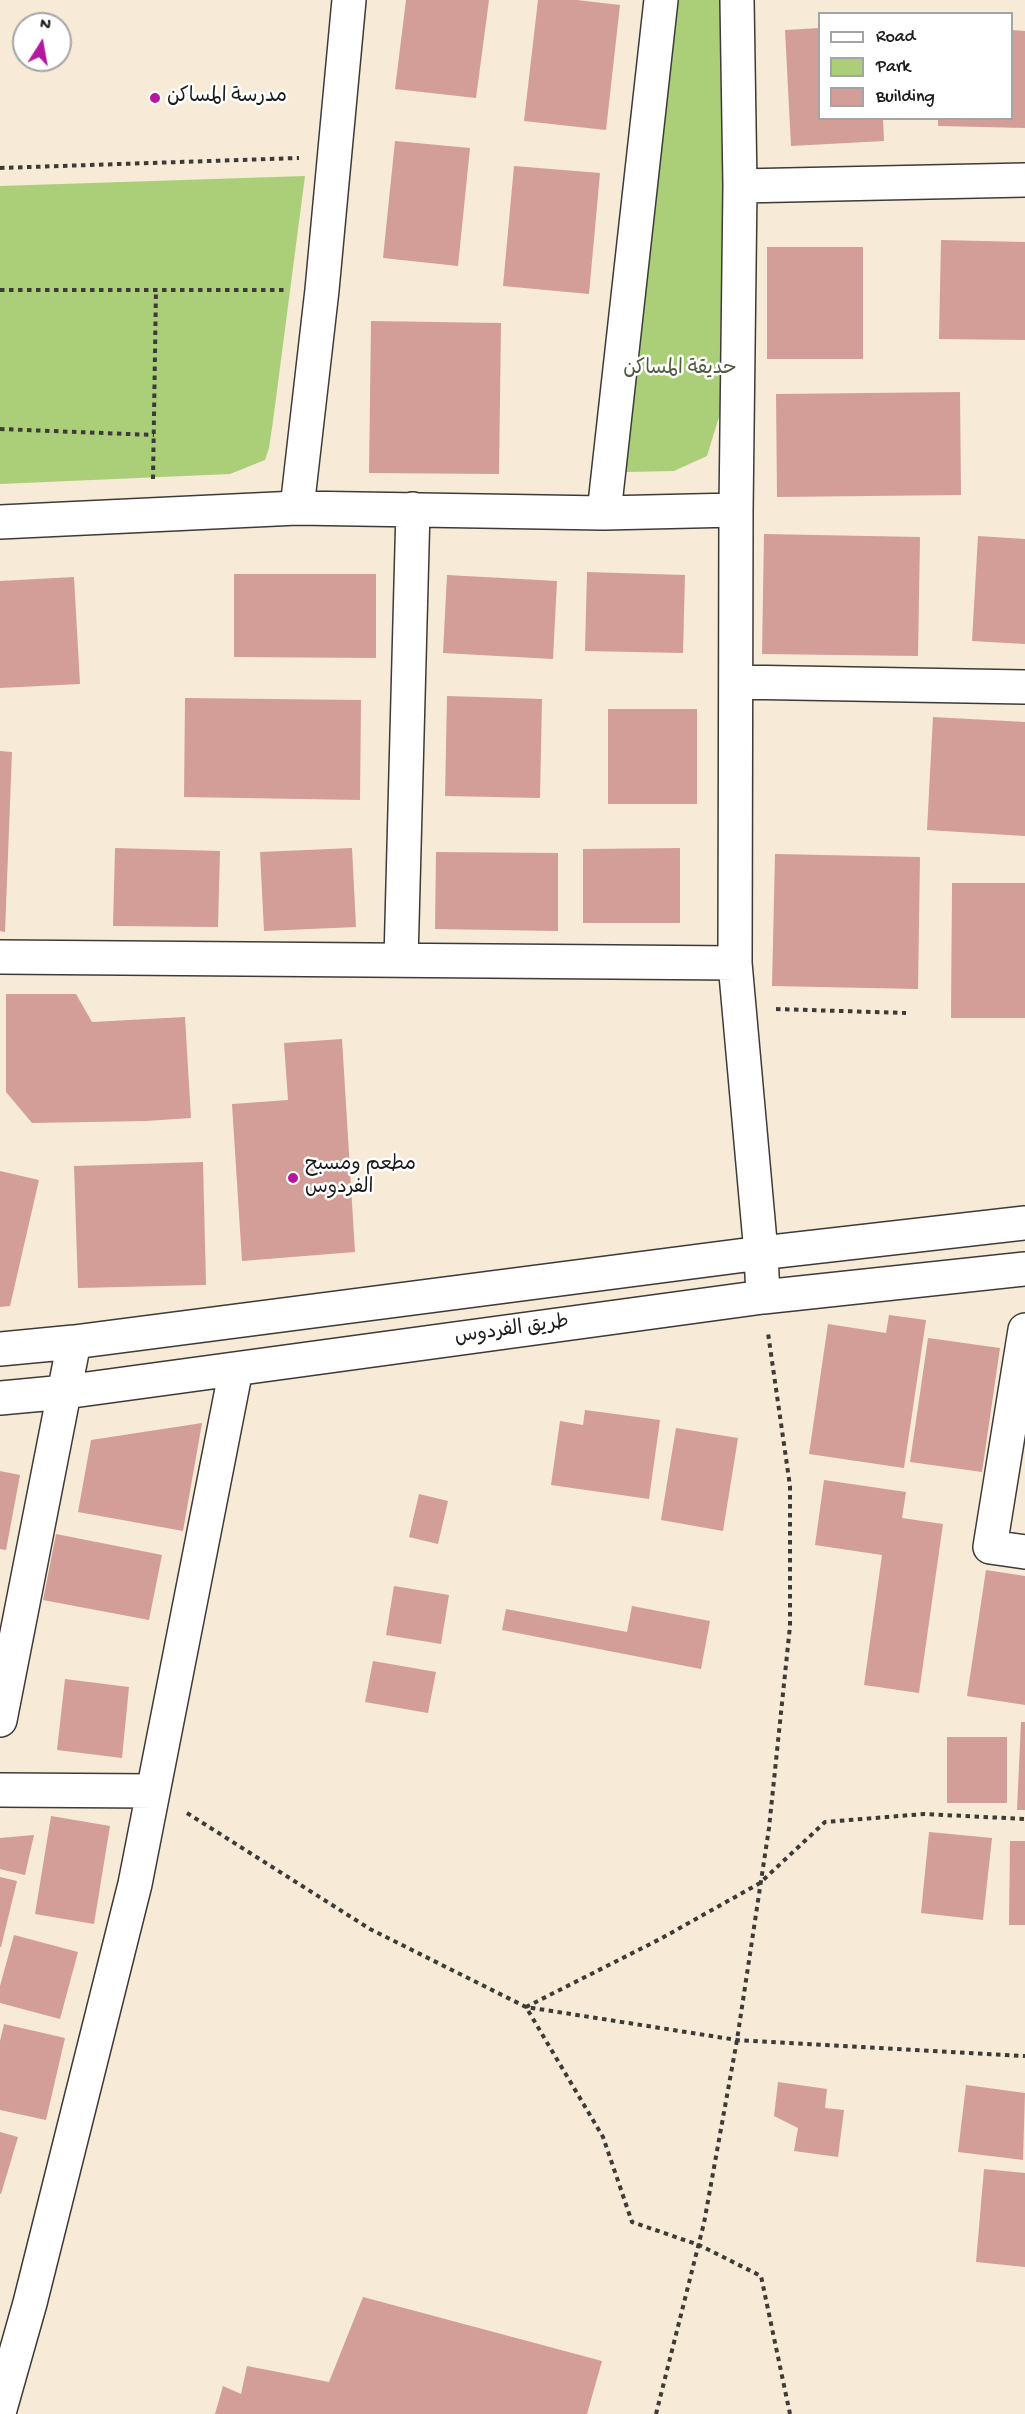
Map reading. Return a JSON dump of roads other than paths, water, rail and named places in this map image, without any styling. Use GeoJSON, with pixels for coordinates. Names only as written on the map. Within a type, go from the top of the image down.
{"type":"FeatureCollection","features":[{"type":"Feature","properties":{"kind":"street"},"geometry":{"type":"LineString","coordinates":[[297,507],[322,290],[333,156],[350,0]]}},
{"type":"Feature","properties":{"kind":"street"},"geometry":{"type":"LineString","coordinates":[[604,513],[661,0]]}},
{"type":"Feature","properties":{"kind":"street"},"geometry":{"type":"LineString","coordinates":[[738,0],[740,186],[736,510],[735,963],[763,1297]]}},
{"type":"Feature","properties":{"kind":"street"},"geometry":{"type":"LineString","coordinates":[[740,186],[1025,180]]}},
{"type":"Feature","properties":{"kind":"street"},"geometry":{"type":"LineString","coordinates":[[0,522],[297,507],[604,513],[736,510]]}},
{"type":"Feature","properties":{"kind":"street"},"geometry":{"type":"LineString","coordinates":[[401,960],[413,509]]}},
{"type":"Feature","properties":{"kind":"street"},"geometry":{"type":"LineString","coordinates":[[736,682],[1025,687]]}},
{"type":"Feature","properties":{"kind":"street"},"geometry":{"type":"LineString","coordinates":[[0,957],[735,963]]}},
{"type":"Feature","properties":{"kind":"street"},"geometry":{"type":"LineString","coordinates":[[0,1348],[74,1342],[761,1253],[1025,1223]]}},
{"type":"Feature","properties":{"kind":"street","name":"طريق الفردوس"},"geometry":{"type":"LineString","coordinates":[[0,1398],[65,1392],[763,1297],[1025,1269]]}},
{"type":"Feature","properties":{"kind":"street"},"geometry":{"type":"LineString","coordinates":[[1025,1330],[990,1547],[1025,1552]]}},
{"type":"Feature","properties":{"kind":"street"},"geometry":{"type":"LineString","coordinates":[[0,1720],[74,1342]]}},
{"type":"Feature","properties":{"kind":"street"},"geometry":{"type":"LineString","coordinates":[[0,2409],[30,2303],[132,1896],[236,1369]]}},
{"type":"Feature","properties":{"kind":"street"},"geometry":{"type":"LineString","coordinates":[[0,1790],[153,1791]]}},
{"type":"Feature","properties":{"kind":"place","name":"مدرسة المساكن"},"geometry":{"type":"Point","coordinates":[155,98]}},
{"type":"Feature","properties":{"kind":"place","name":"مطعم ومسبح الفردوس"},"geometry":{"type":"Point","coordinates":[293,1178]}},
{"type":"Feature","properties":{"kind":"park label","name":"حديقة المساكن"},"geometry":{"type":"Point","coordinates":[680,370]}}]}
